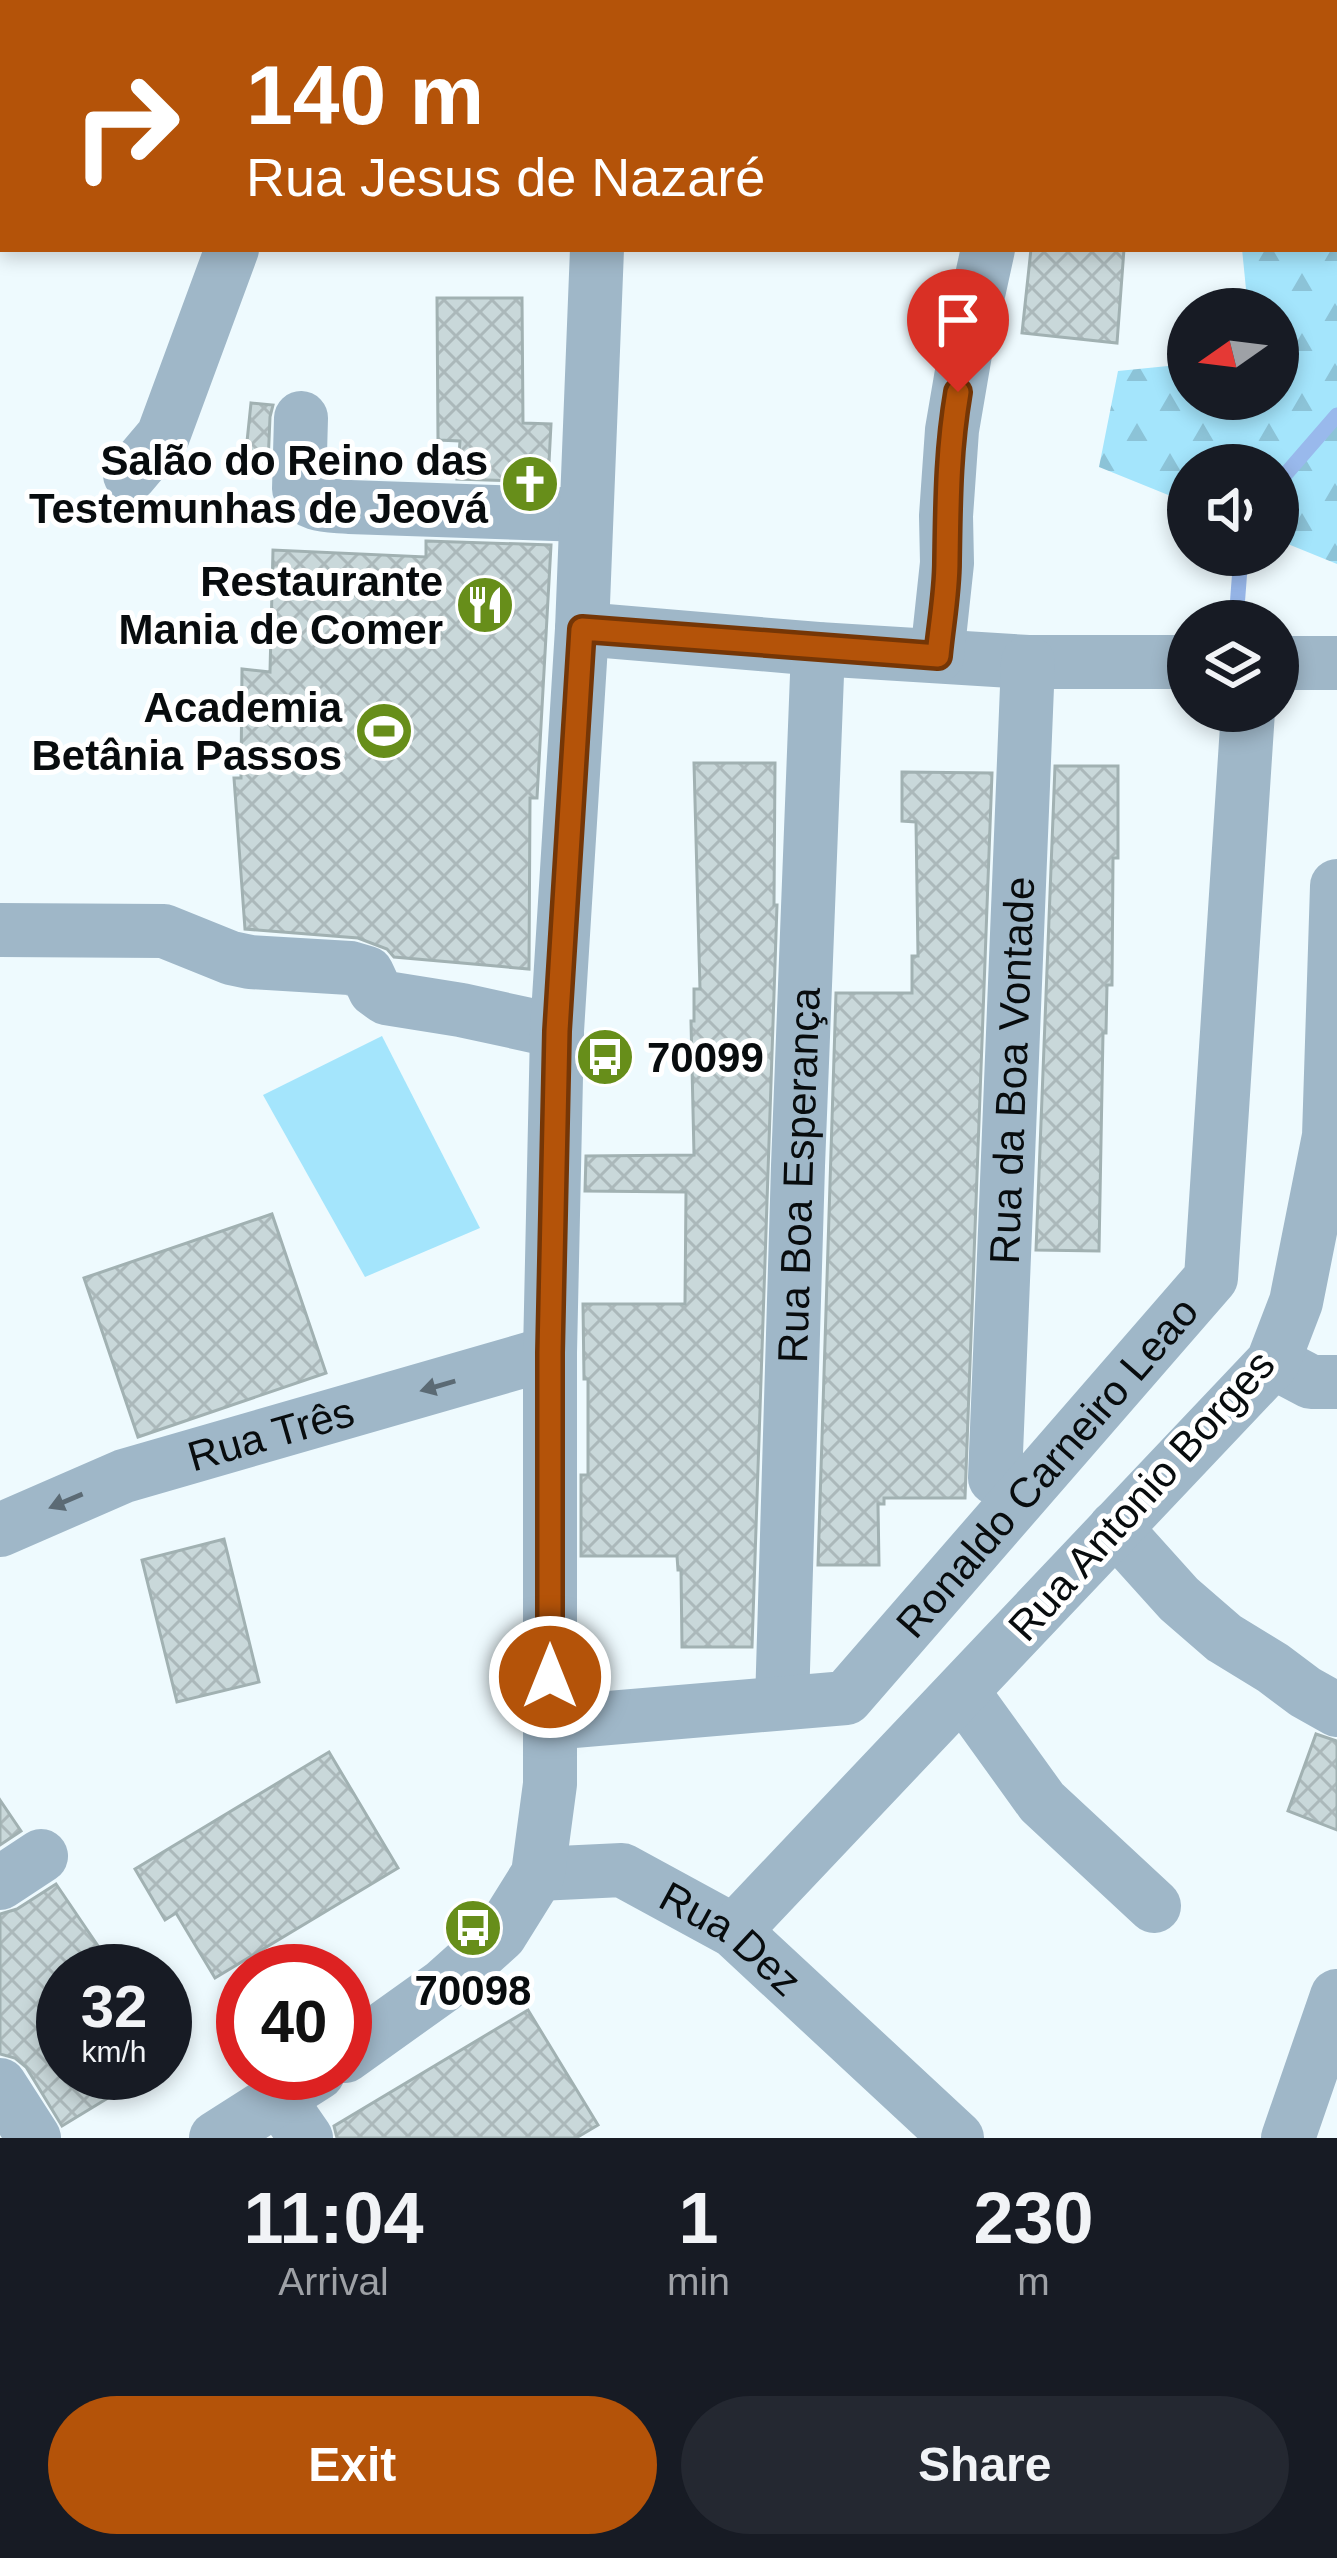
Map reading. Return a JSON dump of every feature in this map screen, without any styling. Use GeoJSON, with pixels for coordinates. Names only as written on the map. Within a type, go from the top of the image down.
{"type":"FeatureCollection","features":[{"type":"Feature","properties":{"kind":"street"},"geometry":{"type":"LineString","coordinates":[[130,475],[163,436],[231,252]]}},
{"type":"Feature","properties":{"kind":"street"},"geometry":{"type":"LineString","coordinates":[[372,2037],[443,1986],[500,1935],[538,1874],[550,1784],[550,1353],[557,1031],[582,629],[597,252]]}},
{"type":"Feature","properties":{"kind":"street"},"geometry":{"type":"LineString","coordinates":[[938,656],[952,430],[987,252]]}},
{"type":"Feature","properties":{"kind":"street"},"geometry":{"type":"LineString","coordinates":[[301,418],[299,489],[311,503],[585,515]]}},
{"type":"Feature","properties":{"kind":"street"},"geometry":{"type":"LineString","coordinates":[[582,629],[1028,662],[1167,662]]}},
{"type":"Feature","properties":{"kind":"street","name":"Rua Boa Esperança"},"geometry":{"type":"LineString","coordinates":[[782,1703],[818,649]]}},
{"type":"Feature","properties":{"kind":"street","name":"Rua da Boa Vontade"},"geometry":{"type":"LineString","coordinates":[[995,1478],[1028,662]]}},
{"type":"Feature","properties":{"kind":"street"},"geometry":{"type":"LineString","coordinates":[[1299,663],[1337,663]]}},
{"type":"Feature","properties":{"kind":"street","name":"Ronaldo Carneiro Leao"},"geometry":{"type":"LineString","coordinates":[[550,1723],[846,1699],[1211,1279],[1246,732]]}},
{"type":"Feature","properties":{"kind":"street","name":"Rua Antonio Borges"},"geometry":{"type":"LineString","coordinates":[[734,1931],[1273,1362],[1297,1302],[1329,1136],[1337,886]]}},
{"type":"Feature","properties":{"kind":"street"},"geometry":{"type":"LineString","coordinates":[[0,930],[164,931],[250,962],[367,973],[375,990],[386,998],[557,1031]]}},
{"type":"Feature","properties":{"kind":"street","name":"Rua Três"},"geometry":{"type":"LineString","coordinates":[[0,1530],[124,1476],[550,1353]]}},
{"type":"Feature","properties":{"kind":"street"},"geometry":{"type":"LineString","coordinates":[[1273,1362],[1311,1382],[1337,1382]]}},
{"type":"Feature","properties":{"kind":"street"},"geometry":{"type":"LineString","coordinates":[[1114,1528],[1179,1599],[1224,1638],[1337,1710]]}},
{"type":"Feature","properties":{"kind":"street"},"geometry":{"type":"LineString","coordinates":[[962,1690],[1042,1802],[1154,1906]]}},
{"type":"Feature","properties":{"kind":"street","name":"Rua Dez"},"geometry":{"type":"LineString","coordinates":[[538,1874],[622,1870],[734,1931],[957,2138]]}},
{"type":"Feature","properties":{"kind":"street"},"geometry":{"type":"LineString","coordinates":[[1288,2138],[1337,1996]]}},
{"type":"Feature","properties":{"kind":"street"},"geometry":{"type":"LineString","coordinates":[[0,2085],[34,2138]]}},
{"type":"Feature","properties":{"kind":"street"},"geometry":{"type":"LineString","coordinates":[[216,2138],[301,2103]]}},
{"type":"Feature","properties":{"kind":"green space"},"geometry":{"type":"Polygon","coordinates":[[[1242,252],[1337,252],[1337,564],[1299,549],[1299,444],[1167,444],[1167,495],[1099,467],[1118,371],[1167,366],[1167,420],[1299,420],[1299,288],[1246,288],[1242,252]]]}},
{"type":"Feature","properties":{"kind":"green space"},"geometry":{"type":"Polygon","coordinates":[[[382,1036],[480,1228],[365,1277],[263,1095],[382,1036]]]}},
{"type":"Feature","properties":{"kind":"building"},"geometry":{"type":"Polygon","coordinates":[[[1031,252],[1124,252],[1117,343],[1022,333],[1031,252]]]}},
{"type":"Feature","properties":{"kind":"building"},"geometry":{"type":"Polygon","coordinates":[[[437,298],[522,298],[523,423],[551,424],[548,482],[457,479],[460,441],[438,440],[437,298]]]}},
{"type":"Feature","properties":{"kind":"building"},"geometry":{"type":"Polygon","coordinates":[[[251,403],[273,405],[268,464],[245,461],[251,403]]]}},
{"type":"Feature","properties":{"kind":"building"},"geometry":{"type":"Polygon","coordinates":[[[426,541],[551,545],[537,798],[530,798],[529,969],[394,957],[387,949],[358,938],[245,929],[234,778],[241,778],[242,669],[270,672],[273,550],[426,557],[426,541]]]}},
{"type":"Feature","properties":{"kind":"building"},"geometry":{"type":"Polygon","coordinates":[[[694,763],[775,763],[777,905],[752,1647],[682,1647],[677,1556],[581,1556],[581,1475],[588,1475],[583,1304],[685,1304],[686,1192],[585,1191],[586,1156],[694,1155],[691,1021],[694,989],[700,989],[694,763]]]}},
{"type":"Feature","properties":{"kind":"building"},"geometry":{"type":"Polygon","coordinates":[[[1055,766],[1118,766],[1112,985],[1107,985],[1103,1033],[1099,1251],[1036,1250],[1055,766]]]}},
{"type":"Feature","properties":{"kind":"building"},"geometry":{"type":"Polygon","coordinates":[[[902,772],[992,773],[965,1498],[884,1498],[884,1504],[878,1504],[879,1565],[818,1565],[836,993],[912,993],[912,956],[918,956],[916,822],[902,821],[902,772]]]}},
{"type":"Feature","properties":{"kind":"building"},"geometry":{"type":"Polygon","coordinates":[[[272,1214],[326,1373],[138,1437],[84,1278],[272,1214]]]}},
{"type":"Feature","properties":{"kind":"building"},"geometry":{"type":"Polygon","coordinates":[[[224,1539],[259,1682],[177,1702],[142,1560],[224,1539]]]}},
{"type":"Feature","properties":{"kind":"building"},"geometry":{"type":"Polygon","coordinates":[[[1316,1734],[1337,1741],[1337,1830],[1288,1811],[1316,1734]]]}},
{"type":"Feature","properties":{"kind":"building"},"geometry":{"type":"Polygon","coordinates":[[[329,1752],[398,1868],[272,1944],[216,1944],[215,1978],[176,1913],[165,1920],[135,1869],[329,1752]]]}},
{"type":"Feature","properties":{"kind":"building"},"geometry":{"type":"Polygon","coordinates":[[[0,1800],[21,1831],[0,1845],[0,1800]]]}},
{"type":"Feature","properties":{"kind":"building"},"geometry":{"type":"Polygon","coordinates":[[[56,1884],[97,1944],[36,1944],[36,2083],[15,2058],[0,2054],[0,1914],[17,1909],[56,1884]]]}},
{"type":"Feature","properties":{"kind":"building"},"geometry":{"type":"Polygon","coordinates":[[[528,2010],[598,2125],[576,2138],[337,2138],[334,2126],[528,2010]]]}},
{"type":"Feature","properties":{"kind":"building"},"geometry":{"type":"Polygon","coordinates":[[[46,2100],[105,2100],[62,2126],[46,2100]]]}},
{"type":"Feature","properties":{"kind":"waterway"},"geometry":{"type":"LineString","coordinates":[[1299,459],[1337,415]]}},
{"type":"Feature","properties":{"kind":"waterway"},"geometry":{"type":"LineString","coordinates":[[1238,600],[1239,576]]}},
{"type":"Feature","properties":{"kind":"place","name":"Salão do Reino das Testemunhas de Jeová"},"geometry":{"type":"Point","coordinates":[530,484]}},
{"type":"Feature","properties":{"kind":"place","name":"Restaurante Mania de Comer"},"geometry":{"type":"Point","coordinates":[485,605]}},
{"type":"Feature","properties":{"kind":"place","name":"Academia Betânia Passos"},"geometry":{"type":"Point","coordinates":[384,731]}},
{"type":"Feature","properties":{"kind":"place","name":"70099"},"geometry":{"type":"Point","coordinates":[605,1057]}},
{"type":"Feature","properties":{"kind":"place","name":"70098"},"geometry":{"type":"Point","coordinates":[473,1928]}},
{"type":"Feature","properties":{"kind":"route"},"geometry":{"type":"LineString","coordinates":[[550,1677],[557,1031],[582,629],[938,656],[958,392]]}}]}
